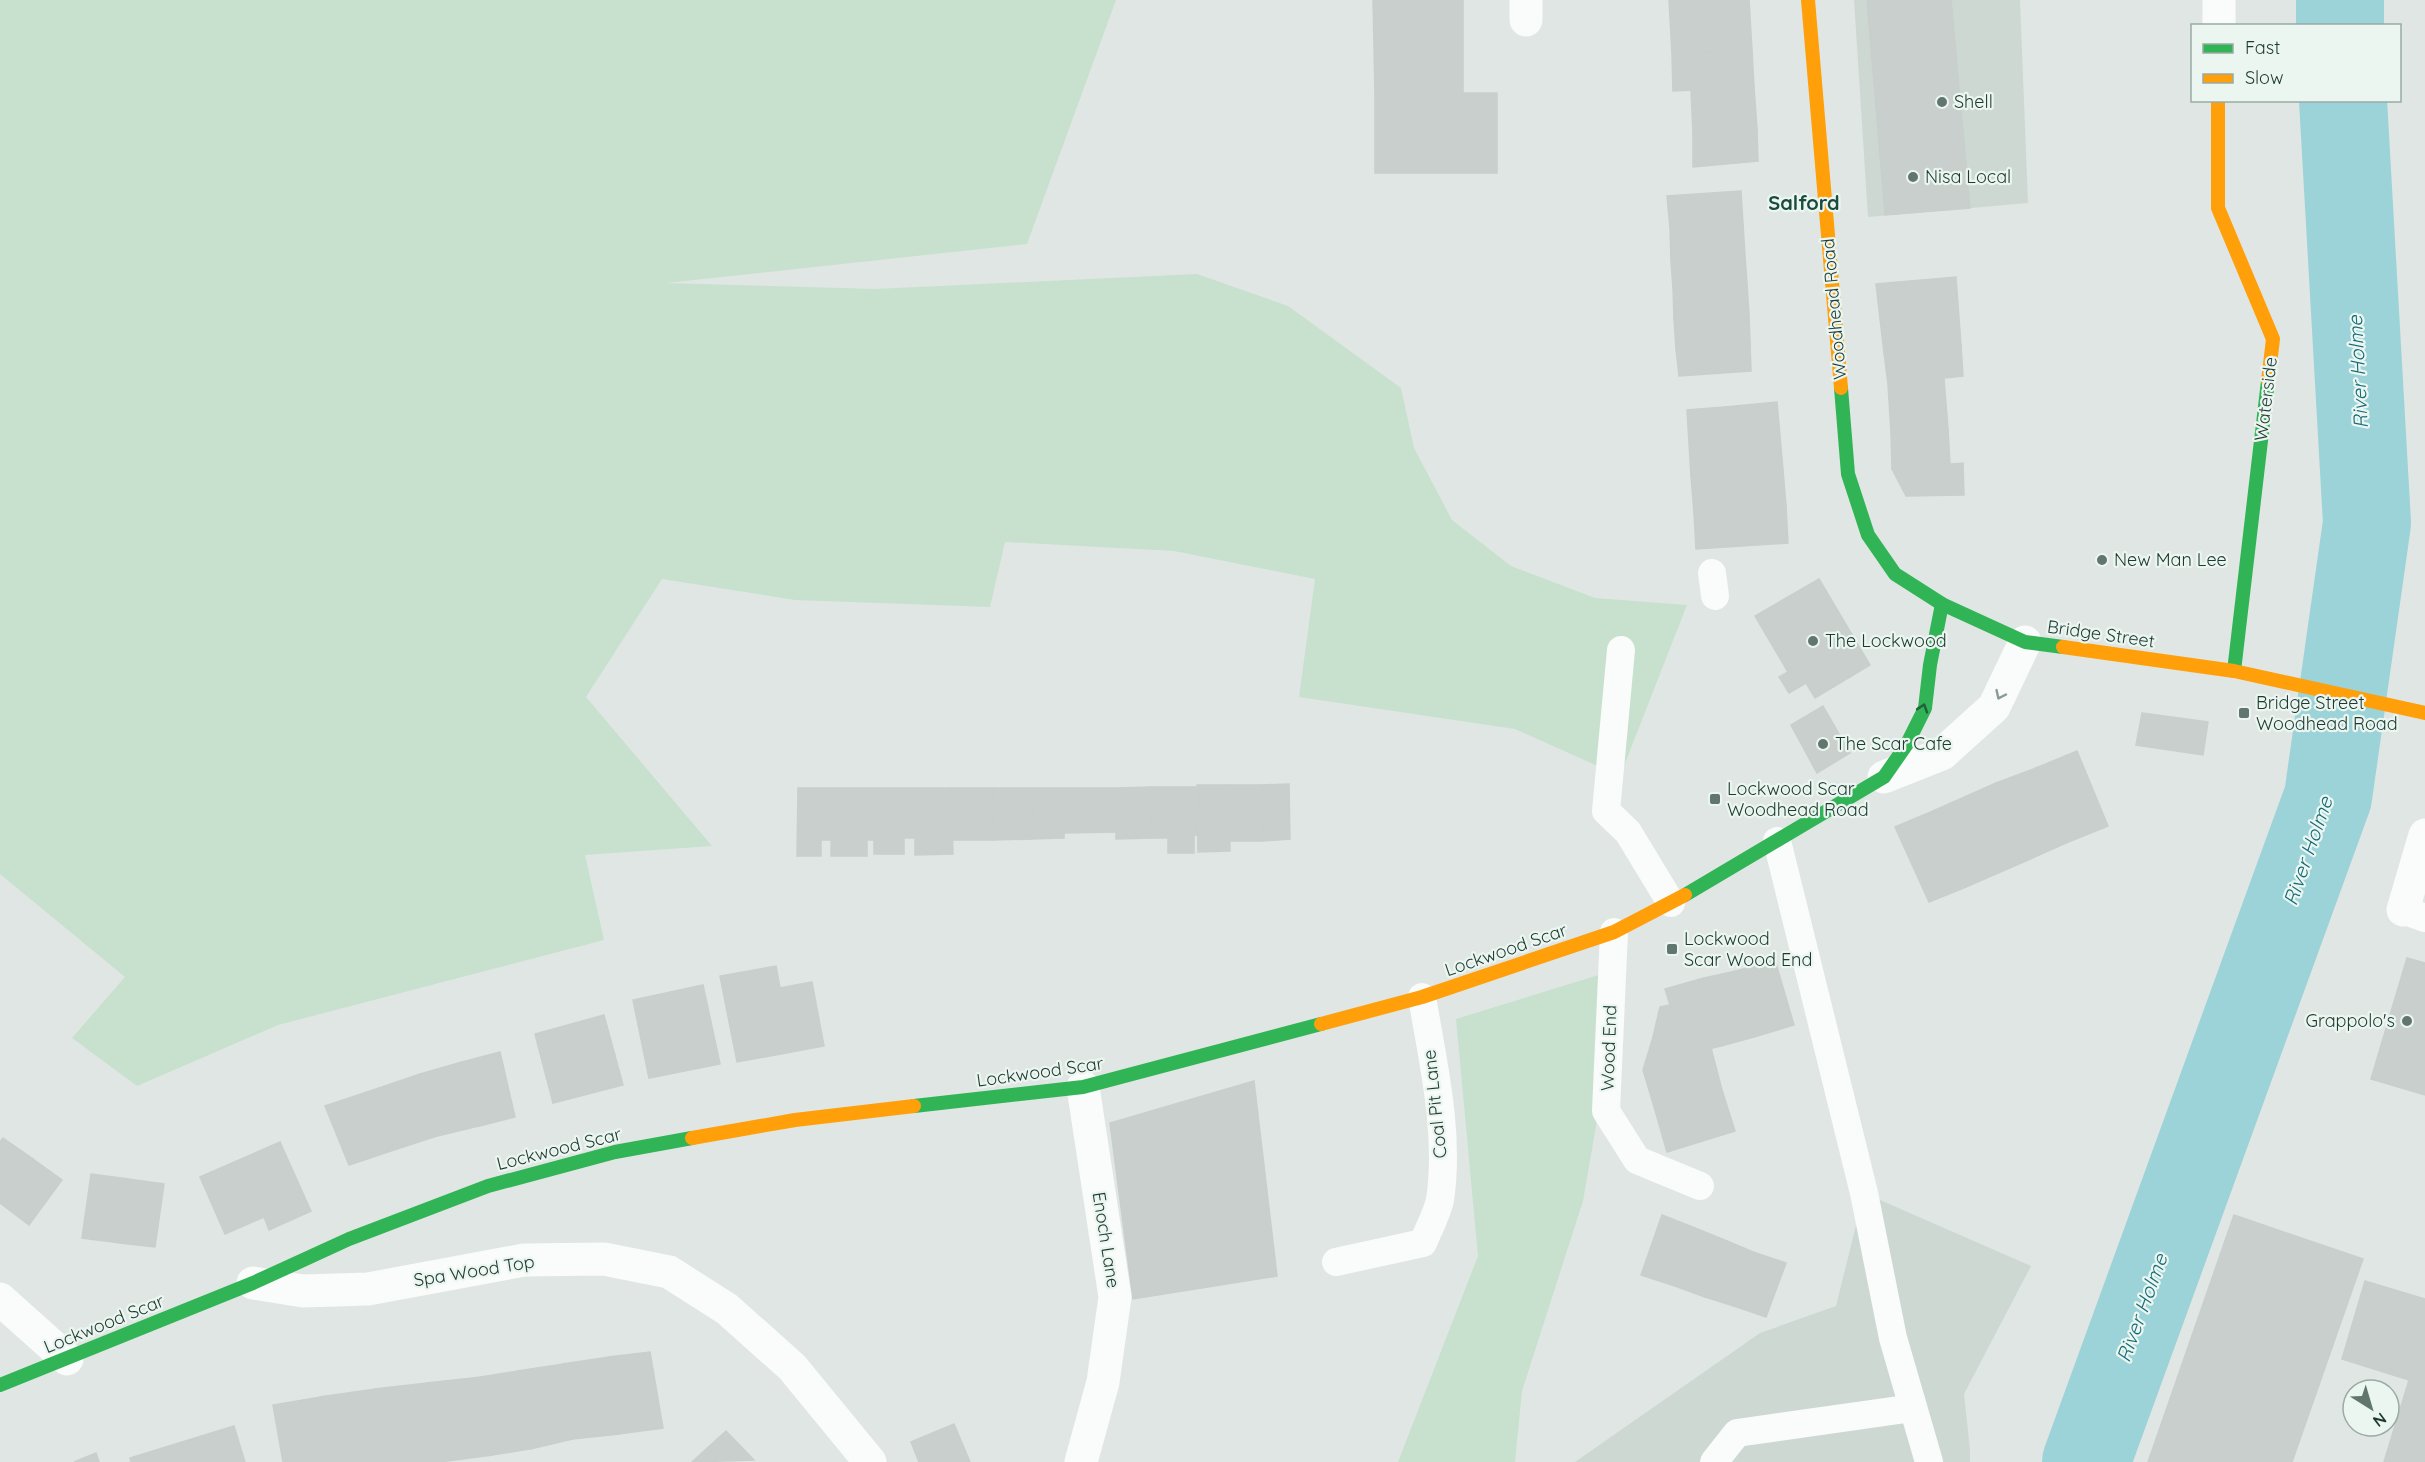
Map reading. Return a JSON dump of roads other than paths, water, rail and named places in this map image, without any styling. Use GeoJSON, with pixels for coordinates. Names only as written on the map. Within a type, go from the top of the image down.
{"type":"FeatureCollection","features":[{"type":"Feature","properties":{"kind":"street","name":"Woodhead Road"},"geometry":{"type":"LineString","coordinates":[[1808,0],[1848,474]]}},
{"type":"Feature","properties":{"kind":"street"},"geometry":{"type":"LineString","coordinates":[[2219,0],[2219,24]]}},
{"type":"Feature","properties":{"kind":"street","name":"Waterside"},"geometry":{"type":"LineString","coordinates":[[2218,102],[2218,208],[2273,339],[2234,671]]}},
{"type":"Feature","properties":{"kind":"street","name":"Bridge Street"},"geometry":{"type":"LineString","coordinates":[[1848,474],[1868,535],[1895,574],[1942,604],[2025,642],[2234,671],[2425,712]]}},
{"type":"Feature","properties":{"kind":"street","name":"Lockwood Scar"},"geometry":{"type":"LineString","coordinates":[[0,1385],[253,1283],[349,1239],[488,1186],[615,1152],[795,1120],[1083,1087],[1422,997],[1614,932],[1671,903],[1884,777],[1907,744],[1925,708],[1930,665],[1942,604]]}},
{"type":"Feature","properties":{"kind":"street"},"geometry":{"type":"LineString","coordinates":[[1884,777],[1942,754],[1994,707],[2025,642]]}},
{"type":"Feature","properties":{"kind":"street"},"geometry":{"type":"LineString","coordinates":[[2414,914],[2425,835]]}},
{"type":"Feature","properties":{"kind":"street","name":"Enoch Lane"},"geometry":{"type":"LineString","coordinates":[[1081,1462],[1103,1382],[1115,1297],[1083,1087]]}},
{"type":"Feature","properties":{"kind":"street","name":"Spa Wood Top"},"geometry":{"type":"LineString","coordinates":[[253,1283],[303,1291],[368,1289],[524,1260],[604,1258],[669,1272],[727,1308],[792,1366],[870,1462]]}},
{"type":"Feature","properties":{"kind":"street"},"geometry":{"type":"LineString","coordinates":[[0,1299],[67,1359]]}},
{"type":"Feature","properties":{"kind":"lane"},"geometry":{"type":"LineString","coordinates":[[1621,650],[1606,811],[1628,832],[1671,903]]}},
{"type":"Feature","properties":{"kind":"lane"},"geometry":{"type":"LineString","coordinates":[[1777,840],[1827,1087],[1864,1193],[1893,1338],[1929,1462]]}},
{"type":"Feature","properties":{"kind":"lane","name":"Wood End"},"geometry":{"type":"LineString","coordinates":[[1614,932],[1606,1111],[1637,1160],[1700,1186]]}},
{"type":"Feature","properties":{"kind":"lane","name":"Coal Pit Lane"},"geometry":{"type":"LineString","coordinates":[[1336,1262],[1423,1243],[1439,1202],[1443,1149],[1438,1092],[1422,997]]}},
{"type":"Feature","properties":{"kind":"lane"},"geometry":{"type":"LineString","coordinates":[[1714,1462],[1737,1432],[1913,1408]]}},
{"type":"Feature","properties":{"kind":"waterway","name":"River Holme"},"geometry":{"type":"LineString","coordinates":[[2340,0],[2340,24]]}},
{"type":"Feature","properties":{"kind":"waterway","name":"River Holme"},"geometry":{"type":"LineString","coordinates":[[2086,1462],[2328,797],[2367,523],[2343,102]]}},
{"type":"Feature","properties":{"kind":"place","name":"Shell"},"geometry":{"type":"Point","coordinates":[1942,102]}},
{"type":"Feature","properties":{"kind":"place","name":"Nisa Local"},"geometry":{"type":"Point","coordinates":[1913,177]}},
{"type":"Feature","properties":{"kind":"place","name":"New Man Lee"},"geometry":{"type":"Point","coordinates":[2102,560]}},
{"type":"Feature","properties":{"kind":"place","name":"The Lockwood"},"geometry":{"type":"Point","coordinates":[1813,641]}},
{"type":"Feature","properties":{"kind":"place","name":"Bridge Street Woodhead Road"},"geometry":{"type":"Point","coordinates":[2244,713]}},
{"type":"Feature","properties":{"kind":"place","name":"The Scar Cafe"},"geometry":{"type":"Point","coordinates":[1823,744]}},
{"type":"Feature","properties":{"kind":"place","name":"Lockwood Scar Woodhead Road"},"geometry":{"type":"Point","coordinates":[1715,799]}},
{"type":"Feature","properties":{"kind":"place","name":"Lockwood Scar Wood End"},"geometry":{"type":"Point","coordinates":[1672,949]}},
{"type":"Feature","properties":{"kind":"place","name":"Grappolo's"},"geometry":{"type":"Point","coordinates":[2407,1021]}},
{"type":"Feature","properties":{"kind":"district","name":"Salford"},"geometry":{"type":"Point","coordinates":[1804,203]}}]}
